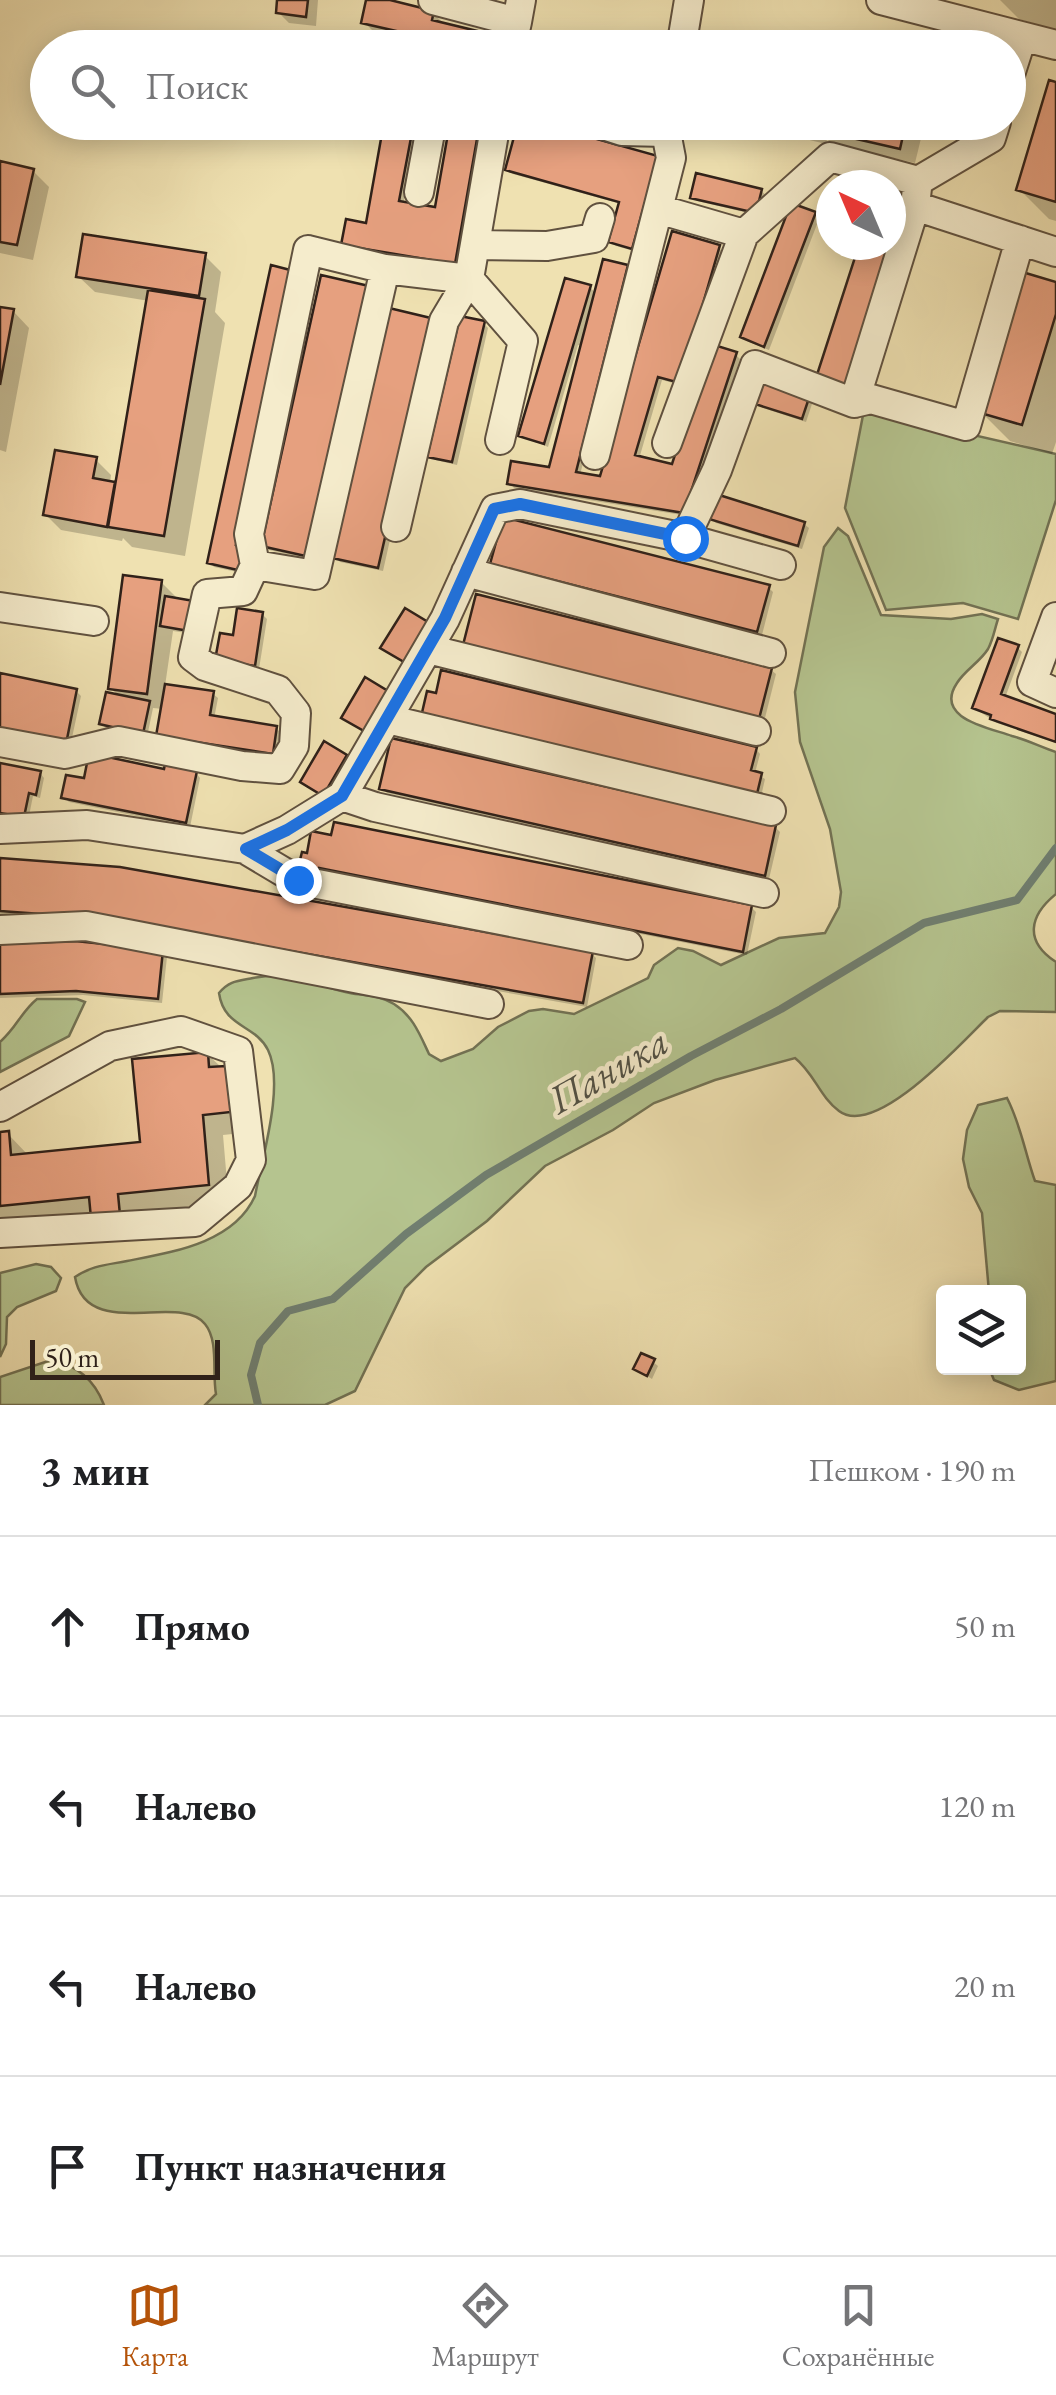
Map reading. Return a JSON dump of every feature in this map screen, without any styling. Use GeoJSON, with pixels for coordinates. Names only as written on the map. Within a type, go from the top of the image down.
{"type":"FeatureCollection","features":[{"type":"Feature","properties":{"kind":"street"},"geometry":{"type":"LineString","coordinates":[[433,0],[516,23]]}},
{"type":"Feature","properties":{"kind":"street"},"geometry":{"type":"LineString","coordinates":[[684,30],[689,0]]}},
{"type":"Feature","properties":{"kind":"street"},"geometry":{"type":"LineString","coordinates":[[880,0],[969,11],[1008,30]]}},
{"type":"Feature","properties":{"kind":"street"},"geometry":{"type":"LineString","coordinates":[[1026,38],[1056,45]]}},
{"type":"Feature","properties":{"kind":"street"},"geometry":{"type":"LineString","coordinates":[[420,192],[429,140]]}},
{"type":"Feature","properties":{"kind":"street"},"geometry":{"type":"LineString","coordinates":[[396,528],[444,321],[469,279],[493,140]]}},
{"type":"Feature","properties":{"kind":"street"},"geometry":{"type":"LineString","coordinates":[[595,455],[671,158],[669,140]]}},
{"type":"Feature","properties":{"kind":"street"},"geometry":{"type":"LineString","coordinates":[[854,402],[916,194],[988,140]]}},
{"type":"Feature","properties":{"kind":"street"},"geometry":{"type":"LineString","coordinates":[[667,444],[744,234],[830,156],[1020,240],[1056,252]]}},
{"type":"Feature","properties":{"kind":"street"},"geometry":{"type":"LineString","coordinates":[[658,209],[744,234]]}},
{"type":"Feature","properties":{"kind":"street"},"geometry":{"type":"LineString","coordinates":[[474,245],[546,246],[594,238],[600,218]]}},
{"type":"Feature","properties":{"kind":"street"},"geometry":{"type":"LineString","coordinates":[[685,538],[717,470],[756,365],[854,402],[871,398],[966,426],[1020,240]]}},
{"type":"Feature","properties":{"kind":"street"},"geometry":{"type":"LineString","coordinates":[[0,742],[66,754],[118,741],[242,766],[280,769],[294,746],[296,714],[278,690],[205,666],[194,657],[207,594],[243,590],[255,566],[250,534],[308,250],[385,269],[469,279],[523,341],[500,440]]}},
{"type":"Feature","properties":{"kind":"street"},"geometry":{"type":"LineString","coordinates":[[255,566],[314,576],[385,269]]}},
{"type":"Feature","properties":{"kind":"street"},"geometry":{"type":"LineString","coordinates":[[246,849],[287,830],[342,796],[428,648],[494,509],[520,504],[685,538],[780,565]]}},
{"type":"Feature","properties":{"kind":"street"},"geometry":{"type":"LineString","coordinates":[[466,572],[771,653]]}},
{"type":"Feature","properties":{"kind":"street"},"geometry":{"type":"LineString","coordinates":[[0,607],[94,621]]}},
{"type":"Feature","properties":{"kind":"street"},"geometry":{"type":"LineString","coordinates":[[1056,617],[1032,682],[1056,692]]}},
{"type":"Feature","properties":{"kind":"street"},"geometry":{"type":"LineString","coordinates":[[428,648],[756,732]]}},
{"type":"Feature","properties":{"kind":"street"},"geometry":{"type":"LineString","coordinates":[[386,719],[770,811]]}},
{"type":"Feature","properties":{"kind":"street"},"geometry":{"type":"LineString","coordinates":[[342,796],[764,893]]}},
{"type":"Feature","properties":{"kind":"street"},"geometry":{"type":"LineString","coordinates":[[0,829],[87,825],[246,849],[298,880],[628,944]]}},
{"type":"Feature","properties":{"kind":"street"},"geometry":{"type":"LineString","coordinates":[[0,930],[86,926],[489,1004]]}},
{"type":"Feature","properties":{"kind":"street"},"geometry":{"type":"LineString","coordinates":[[0,1107],[110,1046],[180,1032],[238,1051],[251,1160],[238,1186],[196,1222],[0,1233]]}},
{"type":"Feature","properties":{"kind":"green space"},"geometry":{"type":"Polygon","coordinates":[[[864,410],[1056,454],[1056,500],[1018,619],[963,603],[886,610],[845,508],[864,410]]]}},
{"type":"Feature","properties":{"kind":"green space"},"geometry":{"type":"Polygon","coordinates":[[[838,528],[848,536],[881,615],[951,619],[982,614],[998,619],[988,649],[957,683],[953,705],[968,720],[1056,752],[1056,894],[1040,911],[1034,928],[1039,946],[1056,962],[1056,1012],[1000,1011],[988,1017],[918,1084],[874,1112],[855,1116],[839,1111],[795,1058],[715,1080],[654,1103],[545,1166],[487,1221],[426,1267],[405,1288],[355,1391],[325,1405],[205,1405],[216,1394],[214,1348],[205,1324],[193,1315],[176,1312],[115,1312],[97,1307],[83,1296],[75,1277],[100,1266],[200,1243],[233,1225],[255,1196],[273,1102],[273,1065],[268,1050],[256,1035],[227,1013],[219,993],[238,981],[281,976],[383,999],[406,1014],[429,1054],[441,1061],[473,1049],[498,1027],[529,1011],[574,1014],[648,978],[654,965],[678,948],[721,965],[779,938],[825,933],[839,907],[841,892],[830,829],[800,742],[795,692],[824,547],[838,528]]]}},
{"type":"Feature","properties":{"kind":"green space"},"geometry":{"type":"Polygon","coordinates":[[[37,999],[85,1002],[69,1036],[0,1072],[0,1042],[37,999]]]}},
{"type":"Feature","properties":{"kind":"green space"},"geometry":{"type":"Polygon","coordinates":[[[1007,1098],[1035,1181],[1056,1185],[1056,1381],[1019,1390],[994,1380],[992,1375],[1026,1375],[1026,1285],[988,1285],[982,1213],[969,1187],[963,1159],[967,1130],[978,1105],[1007,1098]]]}},
{"type":"Feature","properties":{"kind":"green space"},"geometry":{"type":"Polygon","coordinates":[[[36,1264],[51,1267],[61,1278],[56,1291],[17,1307],[7,1317],[6,1344],[0,1357],[0,1273],[36,1264]]]}},
{"type":"Feature","properties":{"kind":"green space"},"geometry":{"type":"Polygon","coordinates":[[[51,1360],[84,1375],[104,1405],[0,1405],[0,1377],[51,1360]]]}},
{"type":"Feature","properties":{"kind":"building"},"geometry":{"type":"Polygon","coordinates":[[[277,0],[308,0],[306,17],[276,13],[277,0]]]}},
{"type":"Feature","properties":{"kind":"building"},"geometry":{"type":"Polygon","coordinates":[[[366,0],[390,0],[434,11],[432,20],[473,30],[392,30],[361,23],[366,0]]]}},
{"type":"Feature","properties":{"kind":"building"},"geometry":{"type":"Polygon","coordinates":[[[1049,80],[1056,82],[1056,202],[1016,190],[1049,80]]]}},
{"type":"Feature","properties":{"kind":"building"},"geometry":{"type":"Polygon","coordinates":[[[381,140],[411,140],[399,201],[435,207],[447,140],[477,140],[455,264],[341,245],[346,219],[366,223],[381,140]]]}},
{"type":"Feature","properties":{"kind":"building"},"geometry":{"type":"Polygon","coordinates":[[[513,140],[601,140],[658,156],[632,249],[608,242],[619,202],[505,170],[513,140]]]}},
{"type":"Feature","properties":{"kind":"building"},"geometry":{"type":"Polygon","coordinates":[[[861,140],[902,140],[900,149],[861,140]]]}},
{"type":"Feature","properties":{"kind":"building"},"geometry":{"type":"Polygon","coordinates":[[[0,161],[34,169],[17,245],[0,242],[0,161]]]}},
{"type":"Feature","properties":{"kind":"building"},"geometry":{"type":"Polygon","coordinates":[[[696,173],[762,189],[756,213],[690,198],[696,173]]]}},
{"type":"Feature","properties":{"kind":"building"},"geometry":{"type":"Polygon","coordinates":[[[791,203],[816,212],[764,347],[740,337],[791,203]]]}},
{"type":"Feature","properties":{"kind":"building"},"geometry":{"type":"Polygon","coordinates":[[[672,231],[720,245],[680,383],[658,377],[635,455],[672,464],[711,344],[737,352],[684,513],[507,484],[511,461],[549,467],[603,259],[628,265],[576,472],[600,476],[672,231]]]}},
{"type":"Feature","properties":{"kind":"building"},"geometry":{"type":"Polygon","coordinates":[[[83,234],[206,253],[199,296],[76,277],[83,234]]]}},
{"type":"Feature","properties":{"kind":"building"},"geometry":{"type":"Polygon","coordinates":[[[854,260],[887,260],[843,394],[814,384],[854,260]]]}},
{"type":"Feature","properties":{"kind":"building"},"geometry":{"type":"Polygon","coordinates":[[[271,265],[294,271],[236,545],[247,547],[242,571],[207,563],[271,265]]]}},
{"type":"Feature","properties":{"kind":"building"},"geometry":{"type":"Polygon","coordinates":[[[1019,271],[1056,282],[1056,314],[1022,425],[977,412],[1019,271]]]}},
{"type":"Feature","properties":{"kind":"building"},"geometry":{"type":"Polygon","coordinates":[[[321,275],[369,286],[310,557],[261,546],[321,275]]]}},
{"type":"Feature","properties":{"kind":"building"},"geometry":{"type":"Polygon","coordinates":[[[565,278],[591,285],[544,444],[518,436],[565,278]]]}},
{"type":"Feature","properties":{"kind":"building"},"geometry":{"type":"Polygon","coordinates":[[[148,290],[205,299],[164,536],[108,527],[148,290]]]}},
{"type":"Feature","properties":{"kind":"building"},"geometry":{"type":"Polygon","coordinates":[[[0,307],[14,309],[0,385],[0,307]]]}},
{"type":"Feature","properties":{"kind":"building"},"geometry":{"type":"Polygon","coordinates":[[[389,308],[435,319],[378,568],[332,558],[389,308]]]}},
{"type":"Feature","properties":{"kind":"building"},"geometry":{"type":"Polygon","coordinates":[[[460,316],[485,321],[452,462],[427,457],[460,316]]]}},
{"type":"Feature","properties":{"kind":"building"},"geometry":{"type":"Polygon","coordinates":[[[762,382],[809,398],[802,419],[755,404],[762,382]]]}},
{"type":"Feature","properties":{"kind":"building"},"geometry":{"type":"Polygon","coordinates":[[[55,450],[97,457],[93,478],[115,482],[107,527],[43,515],[55,450]]]}},
{"type":"Feature","properties":{"kind":"building"},"geometry":{"type":"Polygon","coordinates":[[[716,494],[805,522],[798,546],[709,519],[716,494]]]}},
{"type":"Feature","properties":{"kind":"building"},"geometry":{"type":"Polygon","coordinates":[[[503,517],[770,585],[757,632],[490,564],[503,517]]]}},
{"type":"Feature","properties":{"kind":"building"},"geometry":{"type":"Polygon","coordinates":[[[123,575],[162,580],[147,694],[108,689],[123,575]]]}},
{"type":"Feature","properties":{"kind":"building"},"geometry":{"type":"Polygon","coordinates":[[[476,594],[772,668],[759,719],[463,645],[476,594]]]}},
{"type":"Feature","properties":{"kind":"building"},"geometry":{"type":"Polygon","coordinates":[[[165,596],[194,601],[189,631],[160,626],[165,596]]]}},
{"type":"Feature","properties":{"kind":"building"},"geometry":{"type":"Polygon","coordinates":[[[237,608],[263,612],[255,666],[215,660],[220,633],[233,635],[237,608]]]}},
{"type":"Feature","properties":{"kind":"building"},"geometry":{"type":"Polygon","coordinates":[[[405,608],[428,622],[404,662],[380,648],[405,608]]]}},
{"type":"Feature","properties":{"kind":"building"},"geometry":{"type":"Polygon","coordinates":[[[998,638],[1019,645],[1001,694],[1056,714],[1056,742],[990,719],[991,715],[972,708],[998,638]]]}},
{"type":"Feature","properties":{"kind":"building"},"geometry":{"type":"Polygon","coordinates":[[[441,670],[757,747],[751,770],[762,773],[756,798],[421,717],[427,691],[436,693],[441,670]]]}},
{"type":"Feature","properties":{"kind":"building"},"geometry":{"type":"Polygon","coordinates":[[[0,673],[77,689],[66,744],[0,731],[0,673]]]}},
{"type":"Feature","properties":{"kind":"building"},"geometry":{"type":"Polygon","coordinates":[[[365,677],[388,691],[364,731],[341,718],[365,677]]]}},
{"type":"Feature","properties":{"kind":"building"},"geometry":{"type":"Polygon","coordinates":[[[165,684],[214,691],[210,715],[277,726],[273,754],[156,736],[165,684]]]}},
{"type":"Feature","properties":{"kind":"building"},"geometry":{"type":"Polygon","coordinates":[[[106,692],[150,701],[143,734],[99,724],[106,692]]]}},
{"type":"Feature","properties":{"kind":"building"},"geometry":{"type":"Polygon","coordinates":[[[391,738],[776,825],[765,876],[379,789],[391,738]]]}},
{"type":"Feature","properties":{"kind":"building"},"geometry":{"type":"Polygon","coordinates":[[[324,741],[347,755],[323,796],[300,782],[324,741]]]}},
{"type":"Feature","properties":{"kind":"building"},"geometry":{"type":"Polygon","coordinates":[[[89,753],[164,769],[165,764],[197,771],[186,823],[61,798],[66,775],[84,778],[89,753]]]}},
{"type":"Feature","properties":{"kind":"building"},"geometry":{"type":"Polygon","coordinates":[[[0,763],[41,771],[36,795],[29,793],[24,817],[0,813],[0,763]]]}},
{"type":"Feature","properties":{"kind":"building"},"geometry":{"type":"Polygon","coordinates":[[[334,822],[752,905],[743,952],[319,868],[318,872],[298,868],[302,852],[307,853],[311,831],[331,835],[334,822]]]}},
{"type":"Feature","properties":{"kind":"building"},"geometry":{"type":"Polygon","coordinates":[[[0,858],[120,867],[593,951],[583,1003],[111,919],[0,911],[0,858]]]}},
{"type":"Feature","properties":{"kind":"building"},"geometry":{"type":"Polygon","coordinates":[[[75,941],[163,950],[158,999],[76,991],[0,994],[0,944],[75,941]]]}},
{"type":"Feature","properties":{"kind":"building"},"geometry":{"type":"Polygon","coordinates":[[[208,1052],[209,1067],[226,1066],[231,1112],[203,1115],[209,1185],[118,1194],[120,1215],[91,1218],[89,1197],[0,1206],[0,1132],[9,1131],[11,1155],[140,1142],[132,1059],[208,1052]]]}},
{"type":"Feature","properties":{"kind":"building"},"geometry":{"type":"Polygon","coordinates":[[[641,1353],[655,1359],[647,1376],[633,1369],[641,1353]]]}},
{"type":"Feature","properties":{"kind":"waterway","name":"Паника"},"geometry":{"type":"LineString","coordinates":[[258,1405],[251,1375],[260,1343],[288,1311],[333,1299],[406,1234],[486,1175],[691,1056],[781,1009],[924,923],[1017,900],[1056,848]]}},
{"type":"Feature","properties":{"kind":"route"},"geometry":{"type":"LineString","coordinates":[[298,880],[246,849],[287,830],[342,796],[445,618],[494,509],[520,504],[685,538]]}}]}
